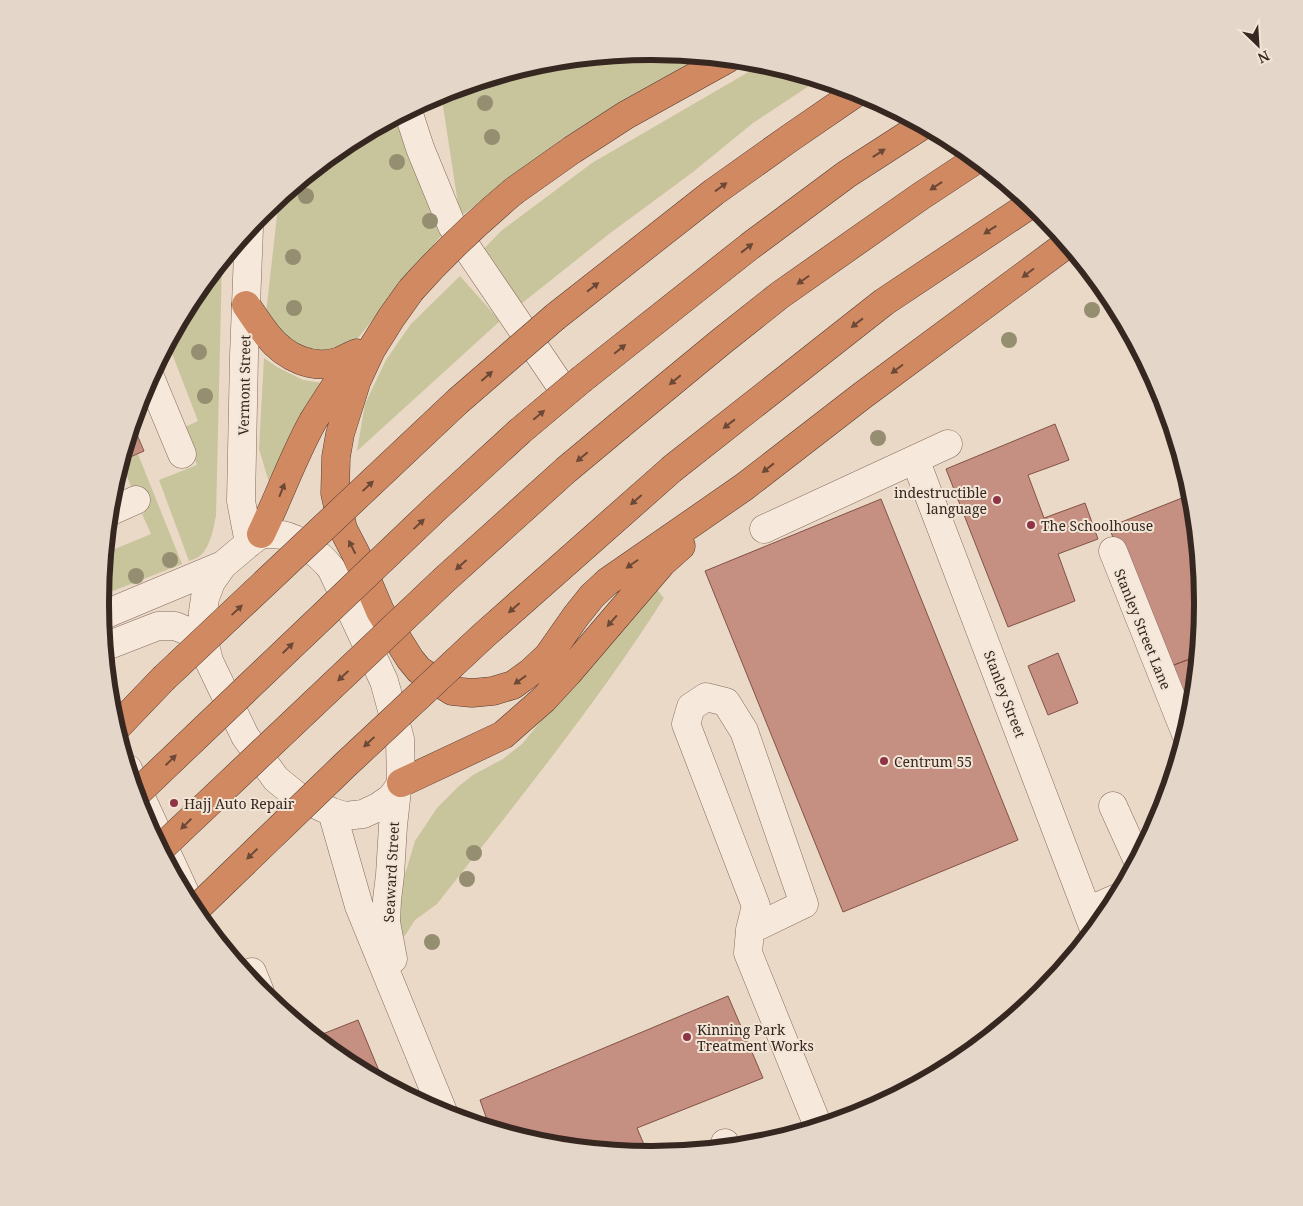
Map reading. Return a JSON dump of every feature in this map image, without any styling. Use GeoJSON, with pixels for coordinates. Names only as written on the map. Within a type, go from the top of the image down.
{"type":"FeatureCollection","features":[{"type":"Feature","properties":{"kind":"highway"},"geometry":{"type":"LineString","coordinates":[[718,65],[626,115],[572,150],[514,191],[487,213],[436,262],[411,290],[371,350],[357,380],[340,434],[336,457],[335,493],[343,529],[356,554],[380,611],[410,659],[419,670],[452,691],[472,693],[493,691],[513,684],[530,672],[548,656],[576,616],[592,596],[607,582],[744,487],[862,395],[1062,248]]}},
{"type":"Feature","properties":{"kind":"highway"},"geometry":{"type":"LineString","coordinates":[[121,718],[458,401],[555,317],[714,192],[849,97]]}},
{"type":"Feature","properties":{"kind":"highway"},"geometry":{"type":"LineString","coordinates":[[141,789],[435,509],[520,431],[570,381],[666,312],[847,174],[916,129]]}},
{"type":"Feature","properties":{"kind":"highway"},"geometry":{"type":"LineString","coordinates":[[164,844],[444,580],[566,470],[780,295],[971,164]]}},
{"type":"Feature","properties":{"kind":"highway"},"geometry":{"type":"LineString","coordinates":[[200,905],[483,636],[673,468],[884,302],[1024,208]]}},
{"type":"Feature","properties":{"kind":"highway"},"geometry":{"type":"LineString","coordinates":[[246,305],[269,337],[287,353],[302,362],[322,365],[339,361],[357,353]]}},
{"type":"Feature","properties":{"kind":"highway"},"geometry":{"type":"LineString","coordinates":[[255,538],[275,505],[293,462],[313,422],[357,353],[391,318]]}},
{"type":"Feature","properties":{"kind":"highway"},"geometry":{"type":"LineString","coordinates":[[399,787],[503,735],[544,699],[662,563],[744,487]]}},
{"type":"Feature","properties":{"kind":"highway"},"geometry":{"type":"LineString","coordinates":[[122,722],[164,679]]}},
{"type":"Feature","properties":{"kind":"street"},"geometry":{"type":"LineString","coordinates":[[410,117],[420,148],[452,226],[570,381]]}},
{"type":"Feature","properties":{"kind":"street","name":"Vermont Street"},"geometry":{"type":"LineString","coordinates":[[249,239],[241,500],[255,538]]}},
{"type":"Feature","properties":{"kind":"street"},"geometry":{"type":"LineString","coordinates":[[154,386],[182,454]]}},
{"type":"Feature","properties":{"kind":"street"},"geometry":{"type":"LineString","coordinates":[[764,529],[948,444]]}},
{"type":"Feature","properties":{"kind":"street","name":"Stanley Street"},"geometry":{"type":"LineString","coordinates":[[915,459],[1091,920]]}},
{"type":"Feature","properties":{"kind":"street"},"geometry":{"type":"LineString","coordinates":[[117,508],[136,500]]}},
{"type":"Feature","properties":{"kind":"street","name":"Seaward Street"},"geometry":{"type":"LineString","coordinates":[[255,538],[283,535],[304,544],[321,556],[332,568],[384,681],[400,739],[399,787],[393,826],[386,922],[402,1012]]}},
{"type":"Feature","properties":{"kind":"street"},"geometry":{"type":"LineString","coordinates":[[255,538],[223,565],[211,582],[205,598],[203,612],[204,636],[209,661],[246,736],[276,779],[297,796],[332,812],[345,816],[363,814],[378,807],[390,798],[399,787]]}},
{"type":"Feature","properties":{"kind":"street","name":"Stanley Street Lane"},"geometry":{"type":"LineString","coordinates":[[1112,551],[1181,722]]}},
{"type":"Feature","properties":{"kind":"street"},"geometry":{"type":"LineString","coordinates":[[109,613],[223,565]]}},
{"type":"Feature","properties":{"kind":"street"},"geometry":{"type":"LineString","coordinates":[[110,644],[158,626],[175,626],[204,636]]}},
{"type":"Feature","properties":{"kind":"street"},"geometry":{"type":"LineString","coordinates":[[750,930],[804,904],[744,731],[726,702],[706,697],[690,708],[686,724],[756,906],[750,930],[748,953],[816,1120]]}},
{"type":"Feature","properties":{"kind":"street"},"geometry":{"type":"LineString","coordinates":[[1113,806],[1134,852]]}},
{"type":"Feature","properties":{"kind":"street","name":"Seaward Street"},"geometry":{"type":"LineString","coordinates":[[332,812],[359,906],[439,1103]]}},
{"type":"Feature","properties":{"kind":"shaded area"},"geometry":{"type":"Polygon","coordinates":[[[616,61],[695,62],[511,177],[460,217],[442,102],[477,89],[546,70],[616,61]]]}},
{"type":"Feature","properties":{"kind":"shaded area"},"geometry":{"type":"Polygon","coordinates":[[[753,69],[811,85],[753,123],[693,172],[609,234],[516,308],[479,254],[501,231],[592,163],[753,69]]]}},
{"type":"Feature","properties":{"kind":"shaded area"},"geometry":{"type":"Polygon","coordinates":[[[401,121],[443,233],[353,344],[317,357],[299,352],[266,313],[278,210],[321,172],[401,121]]]}},
{"type":"Feature","properties":{"kind":"shaded area"},"geometry":{"type":"Polygon","coordinates":[[[222,271],[216,516],[207,547],[200,556],[189,561],[159,480],[197,465],[183,428],[198,421],[171,350],[200,301],[222,271]]]}},
{"type":"Feature","properties":{"kind":"shaded area"},"geometry":{"type":"Polygon","coordinates":[[[460,276],[500,321],[357,451],[365,404],[386,360],[411,324],[460,276]]]}},
{"type":"Feature","properties":{"kind":"shaded area"},"geometry":{"type":"Polygon","coordinates":[[[264,358],[303,380],[329,384],[271,489],[259,449],[264,358]]]}},
{"type":"Feature","properties":{"kind":"shaded area"},"geometry":{"type":"Polygon","coordinates":[[[138,454],[182,564],[109,592],[111,550],[151,534],[142,514],[144,513],[137,492],[133,492],[127,476],[123,477],[128,458],[138,454]]]}},
{"type":"Feature","properties":{"kind":"shaded area"},"geometry":{"type":"Polygon","coordinates":[[[657,590],[664,598],[611,677],[437,904],[415,920],[400,940],[399,917],[403,881],[415,841],[437,808],[473,775],[503,759],[522,744],[582,671],[657,590]]]}},
{"type":"Feature","properties":{"kind":"building","name":"The Schoolhouse"},"geometry":{"type":"Polygon","coordinates":[[[1055,424],[1069,460],[1028,475],[1044,518],[1085,503],[1098,539],[1058,554],[1075,601],[1008,627],[946,469],[1055,424]]]}},
{"type":"Feature","properties":{"kind":"building"},"geometry":{"type":"Polygon","coordinates":[[[136,432],[144,451],[128,458],[136,432]]]}},
{"type":"Feature","properties":{"kind":"building"},"geometry":{"type":"Polygon","coordinates":[[[1184,497],[1193,567],[1194,603],[1191,658],[1163,669],[1109,527],[1184,497]]]}},
{"type":"Feature","properties":{"kind":"building","name":"Centrum 55"},"geometry":{"type":"Polygon","coordinates":[[[881,499],[1018,840],[843,912],[705,571],[881,499]]]}},
{"type":"Feature","properties":{"kind":"building"},"geometry":{"type":"Polygon","coordinates":[[[1058,653],[1078,703],[1048,715],[1028,666],[1058,653]]]}},
{"type":"Feature","properties":{"kind":"building"},"geometry":{"type":"Polygon","coordinates":[[[1191,658],[1182,717],[1163,669],[1191,658]]]}},
{"type":"Feature","properties":{"kind":"building","name":"Kinning Park Treatment Works"},"geometry":{"type":"Polygon","coordinates":[[[728,996],[763,1078],[637,1128],[645,1146],[581,1141],[546,1136],[511,1127],[487,1120],[480,1100],[728,996]]]}},
{"type":"Feature","properties":{"kind":"building"},"geometry":{"type":"Polygon","coordinates":[[[358,1020],[380,1073],[350,1054],[322,1034],[358,1020]]]}},
{"type":"Feature","properties":{"kind":"place","name":"indestructible language"},"geometry":{"type":"Point","coordinates":[997,500]}},
{"type":"Feature","properties":{"kind":"place","name":"The Schoolhouse"},"geometry":{"type":"Point","coordinates":[1031,525]}},
{"type":"Feature","properties":{"kind":"place","name":"Centrum 55"},"geometry":{"type":"Point","coordinates":[884,761]}},
{"type":"Feature","properties":{"kind":"place","name":"Hajj Auto Repair"},"geometry":{"type":"Point","coordinates":[174,803]}},
{"type":"Feature","properties":{"kind":"place","name":"Kinning Park Treatment Works"},"geometry":{"type":"Point","coordinates":[687,1037]}}]}
